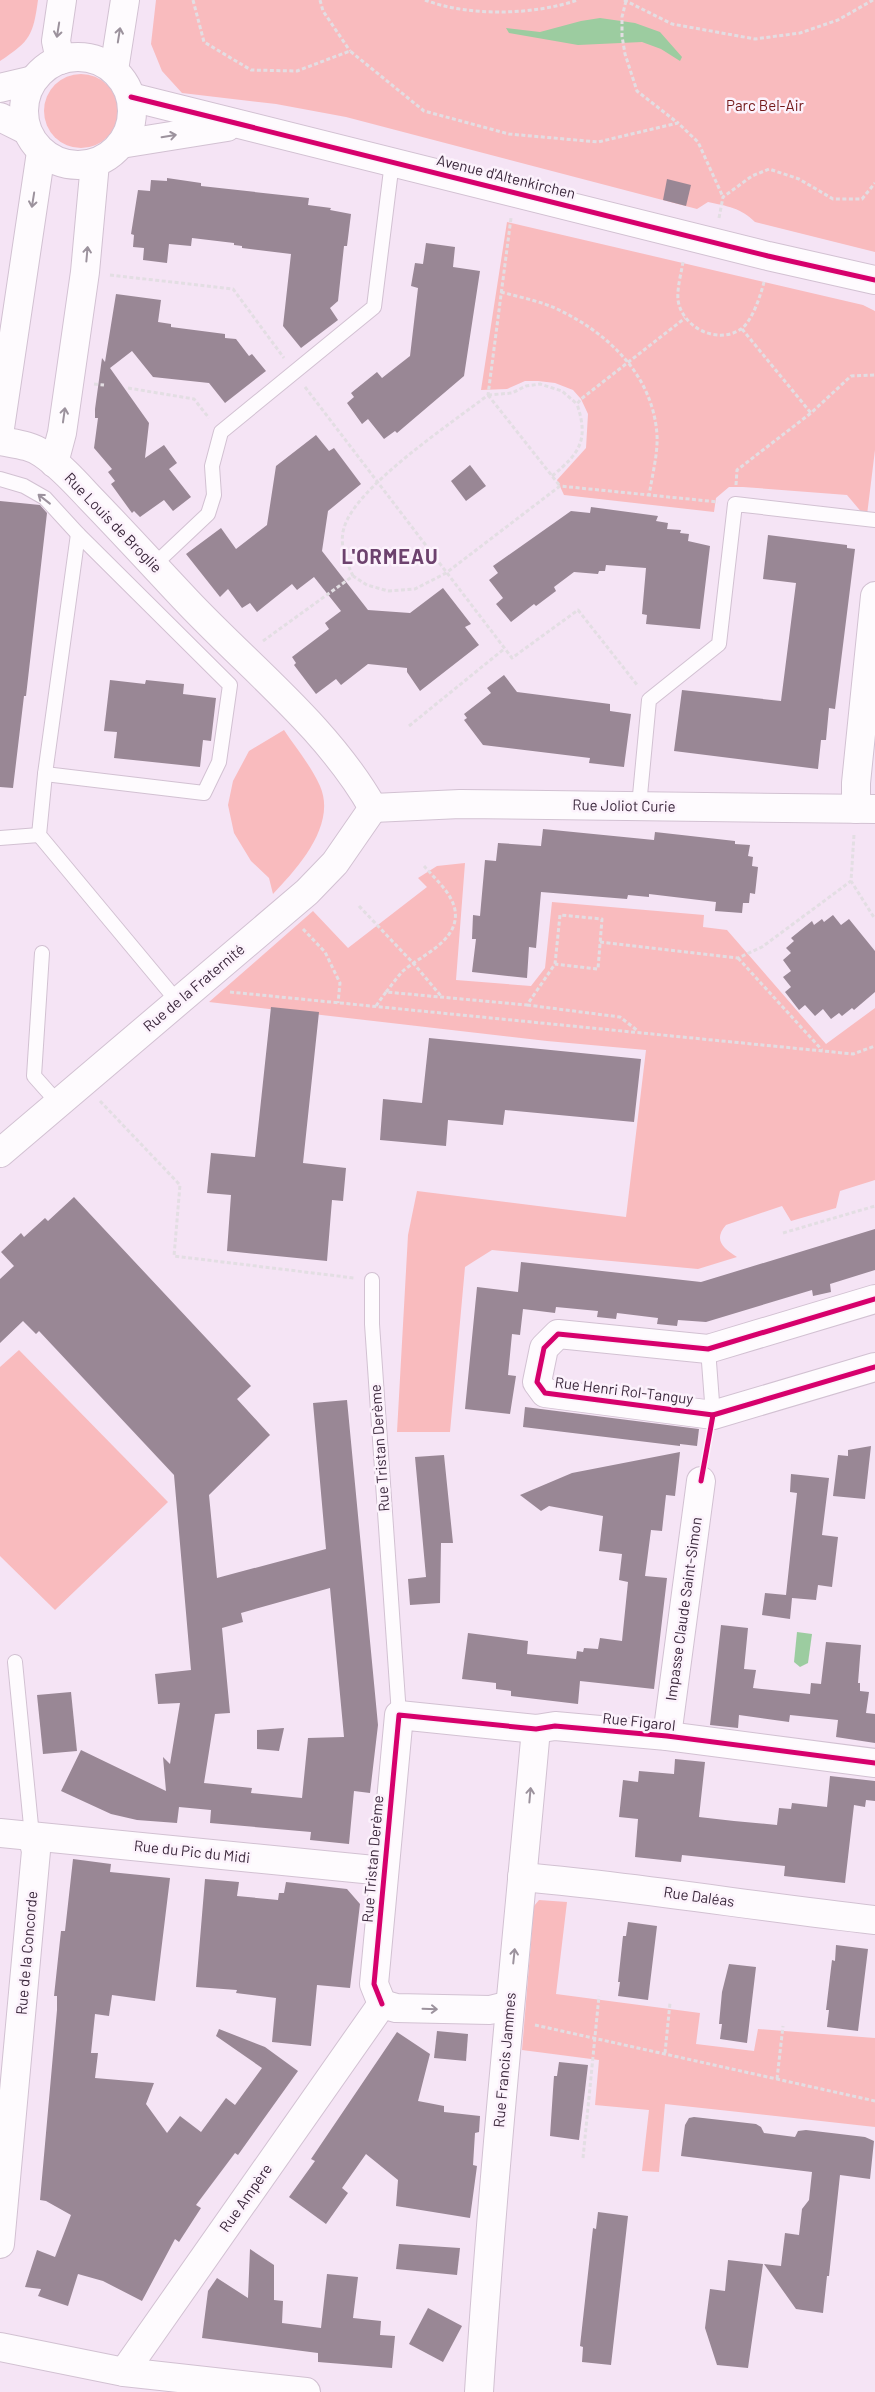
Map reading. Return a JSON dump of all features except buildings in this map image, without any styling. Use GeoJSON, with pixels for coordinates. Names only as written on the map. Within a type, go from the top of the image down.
{"type":"FeatureCollection","features":[{"type":"Feature","properties":{"kind":"street"},"geometry":{"type":"LineString","coordinates":[[60,60],[56,41],[62,0]]}},
{"type":"Feature","properties":{"kind":"street"},"geometry":{"type":"LineString","coordinates":[[114,70],[125,0]]}},
{"type":"Feature","properties":{"kind":"street"},"geometry":{"type":"LineString","coordinates":[[0,116],[34,141],[53,160],[67,165],[81,166],[95,163],[110,156],[121,144],[129,130],[132,114],[130,97],[124,82],[114,70],[102,62],[88,58],[60,60],[45,68],[33,80],[25,96],[23,113],[34,141],[0,428]]}},
{"type":"Feature","properties":{"kind":"street"},"geometry":{"type":"LineString","coordinates":[[0,88],[33,80]]}},
{"type":"Feature","properties":{"kind":"street","name":"Avenue d'Altenkirchen"},"geometry":{"type":"LineString","coordinates":[[130,97],[768,256],[875,280]]}},
{"type":"Feature","properties":{"kind":"street","name":"Avenue d'Altenkirchen"},"geometry":{"type":"LineString","coordinates":[[121,144],[238,125]]}},
{"type":"Feature","properties":{"kind":"street","name":"Rue Louis de Broglie"},"geometry":{"type":"LineString","coordinates":[[95,163],[85,272],[62,432],[54,463],[155,564],[186,600],[315,729],[358,781],[373,808]]}},
{"type":"Feature","properties":{"kind":"street"},"geometry":{"type":"LineString","coordinates":[[0,441],[26,446],[43,453],[54,463]]}},
{"type":"Feature","properties":{"kind":"street"},"geometry":{"type":"LineString","coordinates":[[865,809],[856,782],[875,596]]}},
{"type":"Feature","properties":{"kind":"street","name":"Rue Joliot Curie"},"geometry":{"type":"LineString","coordinates":[[373,808],[460,804],[865,809]]}},
{"type":"Feature","properties":{"kind":"street","name":"Rue de la Fraternité"},"geometry":{"type":"LineString","coordinates":[[0,1153],[307,892],[335,863],[373,808]]}},
{"type":"Feature","properties":{"kind":"street","name":"Rue Henri Rol-Tanguy"},"geometry":{"type":"LineString","coordinates":[[875,1299],[708,1349],[558,1334],[544,1348],[538,1382],[546,1393],[713,1415],[875,1367]]}},
{"type":"Feature","properties":{"kind":"street","name":"Impasse Claude Saint-Simon"},"geometry":{"type":"LineString","coordinates":[[666,1736],[701,1481]]}},
{"type":"Feature","properties":{"kind":"street","name":"Rue Figarol"},"geometry":{"type":"LineString","coordinates":[[399,1715],[536,1728],[555,1726],[666,1736],[875,1763]]}},
{"type":"Feature","properties":{"kind":"street","name":"Rue Tristan Derème"},"geometry":{"type":"LineString","coordinates":[[382,2004],[374,1984],[399,1715]]}},
{"type":"Feature","properties":{"kind":"street","name":"Rue Francis Jammes"},"geometry":{"type":"LineString","coordinates":[[479,2392],[494,2176],[536,1728]]}},
{"type":"Feature","properties":{"kind":"street","name":"Rue du Pic du Midi"},"geometry":{"type":"LineString","coordinates":[[0,1833],[384,1871]]}},
{"type":"Feature","properties":{"kind":"street","name":"Rue de la Concorde"},"geometry":{"type":"LineString","coordinates":[[0,2244],[36,1851],[32,1836]]}},
{"type":"Feature","properties":{"kind":"street","name":"Rue Daléas"},"geometry":{"type":"LineString","coordinates":[[522,1878],[679,1894],[795,1911],[875,1920]]}},
{"type":"Feature","properties":{"kind":"street"},"geometry":{"type":"LineString","coordinates":[[382,2004],[396,2008],[510,2012]]}},
{"type":"Feature","properties":{"kind":"street","name":"Rue Ampère"},"geometry":{"type":"LineString","coordinates":[[117,2382],[382,2004]]}},
{"type":"Feature","properties":{"kind":"street"},"geometry":{"type":"LineString","coordinates":[[0,2347],[92,2367],[117,2382],[306,2392]]}},
{"type":"Feature","properties":{"kind":"lane"},"geometry":{"type":"LineString","coordinates":[[155,564],[208,514],[214,495],[212,466],[221,432],[374,307],[392,162]]}},
{"type":"Feature","properties":{"kind":"lane"},"geometry":{"type":"LineString","coordinates":[[0,479],[24,486],[45,498],[78,534],[230,685],[220,762],[204,793],[45,774]]}},
{"type":"Feature","properties":{"kind":"lane"},"geometry":{"type":"LineString","coordinates":[[639,806],[649,700],[719,644],[735,504],[875,520]]}},
{"type":"Feature","properties":{"kind":"lane"},"geometry":{"type":"LineString","coordinates":[[78,534],[45,774],[39,835],[187,994]]}},
{"type":"Feature","properties":{"kind":"lane"},"geometry":{"type":"LineString","coordinates":[[0,838],[39,835]]}},
{"type":"Feature","properties":{"kind":"lane"},"geometry":{"type":"LineString","coordinates":[[42,954],[34,1076],[58,1103]]}},
{"type":"Feature","properties":{"kind":"lane","name":"Rue Tristan Derème"},"geometry":{"type":"LineString","coordinates":[[372,1280],[372,1324],[399,1715]]}},
{"type":"Feature","properties":{"kind":"lane"},"geometry":{"type":"LineString","coordinates":[[708,1349],[713,1415]]}},
{"type":"Feature","properties":{"kind":"lane","name":"Rue de la Concorde"},"geometry":{"type":"LineString","coordinates":[[15,1662],[32,1836]]}},
{"type":"Feature","properties":{"kind":"path"},"geometry":{"type":"LineString","coordinates":[[193,0],[204,42],[251,70],[298,71],[350,51]]}},
{"type":"Feature","properties":{"kind":"path"},"geometry":{"type":"LineString","coordinates":[[320,0],[324,12],[350,51],[424,111],[509,134],[598,142],[678,123]]}},
{"type":"Feature","properties":{"kind":"path"},"geometry":{"type":"LineString","coordinates":[[425,0],[444,7],[507,12],[565,4],[578,0]]}},
{"type":"Feature","properties":{"kind":"path"},"geometry":{"type":"LineString","coordinates":[[723,197],[698,142],[678,123],[637,91],[625,54],[622,17],[625,1],[672,24],[754,39],[800,33],[838,20],[873,0]]}},
{"type":"Feature","properties":{"kind":"path"},"geometry":{"type":"LineString","coordinates":[[768,256],[760,299],[742,329],[722,336],[701,332],[685,318],[678,301],[701,239],[723,197],[752,176],[769,169],[799,179],[833,199],[862,199],[875,183]]}},
{"type":"Feature","properties":{"kind":"path"},"geometry":{"type":"LineString","coordinates":[[514,192],[488,395],[560,486]]}},
{"type":"Feature","properties":{"kind":"path"},"geometry":{"type":"LineString","coordinates":[[502,292],[555,308],[593,328],[628,360],[647,393],[657,435],[649,496]]}},
{"type":"Feature","properties":{"kind":"path"},"geometry":{"type":"LineString","coordinates":[[577,404],[580,399],[628,360],[685,318]]}},
{"type":"Feature","properties":{"kind":"path"},"geometry":{"type":"LineString","coordinates":[[742,329],[811,413]]}},
{"type":"Feature","properties":{"kind":"path"},"geometry":{"type":"LineString","coordinates":[[552,476],[572,460],[582,442],[584,427],[577,404],[562,391],[540,384],[526,386],[512,393],[488,395],[377,482],[350,511],[343,530],[343,548],[353,576],[367,585],[388,591],[415,589],[446,572],[560,486],[735,504],[737,470],[811,413],[851,376],[875,375]]}},
{"type":"Feature","properties":{"kind":"path"},"geometry":{"type":"LineString","coordinates":[[128,388],[194,399],[221,432]]}},
{"type":"Feature","properties":{"kind":"path"},"geometry":{"type":"LineString","coordinates":[[446,572],[512,658],[578,610],[649,700]]}},
{"type":"Feature","properties":{"kind":"path"},"geometry":{"type":"LineString","coordinates":[[244,658],[272,634],[353,576]]}},
{"type":"Feature","properties":{"kind":"path"},"geometry":{"type":"LineString","coordinates":[[409,726],[504,649]]}},
{"type":"Feature","properties":{"kind":"path"},"geometry":{"type":"LineString","coordinates":[[600,942],[738,958],[762,947],[851,881],[865,809]]}},
{"type":"Feature","properties":{"kind":"path"},"geometry":{"type":"LineString","coordinates":[[376,1006],[403,971],[446,938],[454,923],[455,910],[448,894],[424,866]]}},
{"type":"Feature","properties":{"kind":"path"},"geometry":{"type":"LineString","coordinates":[[851,881],[875,919]]}},
{"type":"Feature","properties":{"kind":"path"},"geometry":{"type":"LineString","coordinates":[[359,906],[414,964],[442,997]]}},
{"type":"Feature","properties":{"kind":"path"},"geometry":{"type":"LineString","coordinates":[[286,910],[325,952],[340,983],[338,1003]]}},
{"type":"Feature","properties":{"kind":"path"},"geometry":{"type":"LineString","coordinates":[[527,1004],[555,964],[560,914],[602,919],[598,969],[555,964]]}},
{"type":"Feature","properties":{"kind":"path"},"geometry":{"type":"LineString","coordinates":[[738,958],[822,1051]]}},
{"type":"Feature","properties":{"kind":"path"},"geometry":{"type":"LineString","coordinates":[[187,994],[224,991],[853,1054],[875,1046]]}},
{"type":"Feature","properties":{"kind":"path"},"geometry":{"type":"LineString","coordinates":[[386,992],[527,1004],[620,1016],[639,1032]]}},
{"type":"Feature","properties":{"kind":"path"},"geometry":{"type":"LineString","coordinates":[[83,1082],[180,1185],[174,1256],[372,1280]]}},
{"type":"Feature","properties":{"kind":"path"},"geometry":{"type":"LineString","coordinates":[[784,1233],[875,1206]]}},
{"type":"Feature","properties":{"kind":"path"},"geometry":{"type":"LineString","coordinates":[[583,2158],[599,1996]]}},
{"type":"Feature","properties":{"kind":"path"},"geometry":{"type":"LineString","coordinates":[[665,2053],[670,2003]]}},
{"type":"Feature","properties":{"kind":"path"},"geometry":{"type":"LineString","coordinates":[[510,2012],[594,2039],[665,2053],[875,2101]]}},
{"type":"Feature","properties":{"kind":"path"},"geometry":{"type":"LineString","coordinates":[[777,2078],[783,2026]]}},
{"type":"Feature","properties":{"kind":"green space"},"geometry":{"type":"Polygon","coordinates":[[[0,0],[38,0],[32,30],[18,48],[0,61],[0,0]]]}},
{"type":"Feature","properties":{"kind":"green space","name":"Parc Bel-Air"},"geometry":{"type":"Polygon","coordinates":[[[156,0],[875,0],[875,252],[755,222],[750,217],[728,206],[708,202],[697,209],[346,117],[276,104],[182,93],[162,71],[151,44],[156,0]]]}},
{"type":"Feature","properties":{"kind":"green space"},"geometry":{"type":"Polygon","coordinates":[[[81,74],[95,77],[107,85],[115,97],[118,111],[115,125],[107,137],[95,145],[81,148],[67,145],[55,137],[47,125],[44,111],[47,97],[55,85],[67,77],[81,74]]]}},
{"type":"Feature","properties":{"kind":"green space"},"geometry":{"type":"Polygon","coordinates":[[[507,222],[863,305],[875,311],[875,450],[867,515],[863,514],[847,495],[743,487],[729,487],[716,498],[714,512],[564,495],[557,480],[586,448],[588,414],[581,399],[573,390],[555,383],[538,381],[525,381],[507,389],[481,390],[507,222]]]}},
{"type":"Feature","properties":{"kind":"green space"},"geometry":{"type":"Polygon","coordinates":[[[284,730],[308,764],[320,786],[324,801],[323,816],[312,845],[293,872],[273,894],[269,878],[251,861],[234,833],[228,805],[233,781],[249,751],[284,730]]]}},
{"type":"Feature","properties":{"kind":"green space"},"geometry":{"type":"Polygon","coordinates":[[[465,863],[456,980],[531,986],[545,968],[552,902],[704,915],[703,927],[727,930],[826,1044],[875,1008],[875,1180],[840,1191],[836,1208],[791,1221],[782,1206],[726,1225],[720,1235],[721,1243],[737,1257],[698,1269],[492,1250],[465,1267],[450,1432],[397,1432],[408,1235],[417,1191],[626,1217],[646,1050],[547,1041],[209,1002],[313,911],[348,948],[427,887],[418,878],[437,866],[465,863]]]}},
{"type":"Feature","properties":{"kind":"green space"},"geometry":{"type":"Polygon","coordinates":[[[19,1350],[168,1502],[55,1610],[0,1556],[0,1367],[19,1350]]]}},
{"type":"Feature","properties":{"kind":"green space"},"geometry":{"type":"Polygon","coordinates":[[[539,1900],[567,1902],[556,1994],[700,2013],[696,2044],[754,2051],[758,2029],[875,2038],[875,2127],[665,2104],[659,2172],[642,2171],[649,2110],[595,2105],[599,2060],[522,2050],[534,1906],[539,1900]]]}},
{"type":"Feature","properties":{"kind":"shaded area"},"geometry":{"type":"Polygon","coordinates":[[[600,18],[635,23],[660,32],[682,57],[680,61],[661,49],[642,42],[578,45],[509,33],[506,28],[540,32],[600,18]]]}},
{"type":"Feature","properties":{"kind":"shaded area"},"geometry":{"type":"Polygon","coordinates":[[[797,1632],[812,1634],[808,1663],[800,1667],[794,1662],[797,1632]]]}},
{"type":"Feature","properties":{"kind":"cycle path"},"geometry":{"type":"LineString","coordinates":[[131,97],[768,256],[875,280]]}},
{"type":"Feature","properties":{"kind":"cycle path"},"geometry":{"type":"LineString","coordinates":[[875,1299],[708,1349],[558,1334],[544,1348],[537,1382],[545,1393],[713,1415],[875,1367]]}},
{"type":"Feature","properties":{"kind":"cycle path"},"geometry":{"type":"LineString","coordinates":[[701,1481],[713,1415]]}},
{"type":"Feature","properties":{"kind":"cycle path"},"geometry":{"type":"LineString","coordinates":[[382,2004],[374,1984],[399,1715],[536,1729],[555,1726],[667,1736],[875,1763]]}},
{"type":"Feature","properties":{"kind":"district","name":"L'ORMEAU"},"geometry":{"type":"Point","coordinates":[390,557]}}]}
